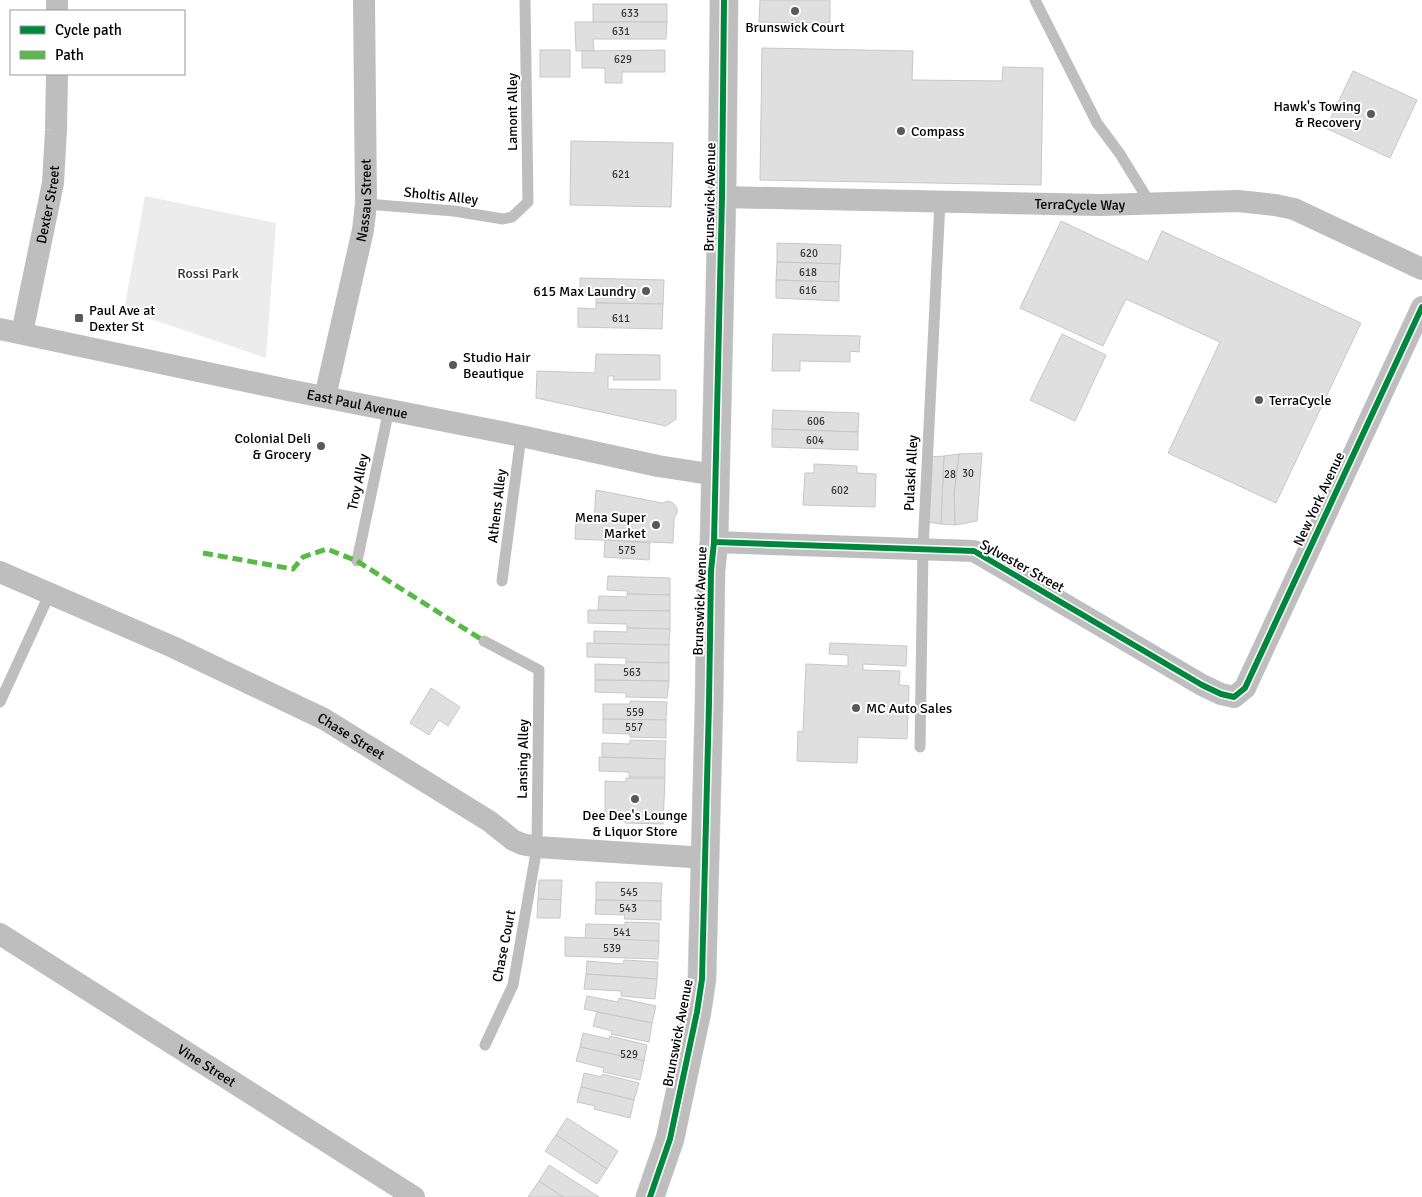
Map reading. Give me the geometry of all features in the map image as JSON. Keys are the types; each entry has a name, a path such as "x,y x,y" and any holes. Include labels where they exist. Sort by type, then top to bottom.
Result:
{"main road":[{"name":"Brunswick Avenue","path":"650,1197 670,1139 697,1012 702,979 711,571 716,475 724,0"}],"street":[{"name":"Nassau Street","path":"325,397 363,230 366,204 364,0"},
{"name":"Dexter Street","path":"22,333 54,183 57,75"},
{"name":"TerraCycle Way","path":"722,197 1100,205 1238,201 1275,205 1294,210 1422,269"},
{"name":"New York Avenue","path":"1234,697 1245,688 1249,680 1422,307"},
{"name":"East Paul Avenue","path":"0,329 658,466 716,475"},
{"name":"Sylvester Street","path":"714,542 974,552 1202,685 1221,694 1234,697"},
{"name":"Chase Street","path":"0,572 197,658 324,720 522,844 537,847 706,858"},
{"name":"Vine Street","path":"0,934 414,1197"}],"lane":[{"name":"Lamont Alley","path":"512,217 528,202 525,0"},
{"path":"1035,0 1097,123 1120,154 1150,203"},
{"name":"Pulaski Alley","path":"920,747 923,549 940,201"},
{"name":"Sholtis Alley","path":"366,204 454,211 503,219 512,217"},
{"name":"Troy Alley","path":"357,561 389,410"},
{"name":"Athens Alley","path":"502,581 521,436"},
{"path":"0,702 50,593"},
{"name":"Lansing Alley","path":"484,641 539,670 537,847"},
{"name":"Chase Court","path":"485,1045 514,985 537,847"}],"green space":[{"name":"Rossi Park","path":"145,196 276,223 266,358 124,310"}],"building":[{"name":"Brunswick Court","path":"760,0 830,0 830,23 759,22"},
{"path":"593,4 667,4 667,22 593,22"},
{"path":"575,22 667,22 666,39 593,39 594,51 576,51"},
{"name":"Compass","path":"762,48 913,51 912,80 1002,81 1003,67 1043,68 1041,185 760,180"},
{"path":"540,50 570,50 570,77 540,77"},
{"path":"665,50 665,72 622,72 622,83 605,83 605,68 582,68 582,51"},
{"name":"Hawk's Towing & Recovery","path":"1353,71 1417,100 1390,158 1326,128"},
{"path":"571,141 673,143 671,207 570,205"},
{"name":"TerraCycle","path":"1061,221 1148,262 1162,231 1361,323 1276,503 1168,453 1220,342 1126,299 1103,346 1020,308"},
{"path":"777,243 841,245 840,264 777,262"},
{"path":"777,262 840,264 839,282 776,280"},
{"path":"580,278 664,280 663,304 596,303 596,295 580,295"},
{"path":"776,280 839,282 839,301 776,298"},
{"path":"596,303 663,304 662,329 578,327 578,308 596,309"},
{"path":"773,334 860,336 859,352 850,351 850,362 800,361 800,371 772,371"},
{"path":"1062,334 1106,355 1075,421 1030,400"},
{"path":"596,354 660,355 660,380 613,380 614,376 608,376 608,389 676,390 676,419 666,426 536,398 537,371 595,373"},
{"path":"773,410 859,413 858,432 772,429"},
{"path":"772,429 858,432 858,450 772,447"},
{"path":"982,453 977,521 955,525 954,493 959,454"},
{"path":"959,454 954,493 955,525 941,524 944,456"},
{"path":"944,456 941,524 927,522 930,457"},
{"path":"814,464 857,466 857,473 876,474 875,507 803,505 805,473 814,473"},
{"path":"596,490 662,503 669,501 673,503 677,508 677,513 674,518 673,543 575,539 576,521 594,521"},
{"path":"605,540 650,543 649,560 604,557"},
{"path":"608,576 670,578 670,595 627,594 628,591 607,590"},
{"path":"627,594 670,595 670,611 598,610 599,596 627,597"},
{"path":"588,610 670,611 670,629 627,628 627,624 588,623"},
{"path":"627,628 670,629 669,645 594,644 594,631 627,632"},
{"path":"587,643 669,645 669,663 626,662 626,658 587,657"},
{"name":"MC Auto Sales","path":"830,643 907,646 906,666 863,664 863,670 900,671 899,685 909,686 907,739 858,737 857,763 797,761 798,731 803,732 806,664 848,666 848,655 829,654"},
{"path":"626,662 669,663 669,681 595,680 595,664 625,665"},
{"path":"595,680 669,681 667,698 626,697 626,693 595,692"},
{"path":"431,688 460,707 448,726 439,720 429,735 410,723"},
{"path":"630,701 667,702 666,720 603,719 603,704 630,704"},
{"path":"603,719 666,720 666,738 630,737 630,734 603,733"},
{"path":"630,740 666,741 665,759 602,757 602,743 630,744"},
{"path":"599,757 665,759 665,777 629,777 629,772 599,771"},
{"name":"Dee Dee's Lounge & Liquor Store","path":"626,778 665,778 663,824 625,823 625,817 605,817 605,781 626,782"},
{"path":"539,880 562,880 561,900 538,899"},
{"path":"596,882 662,883 661,901 596,900"},
{"path":"538,899 561,900 560,918 537,918"},
{"path":"596,900 661,901 661,920 624,919 625,915 595,914"},
{"path":"625,922 659,923 659,941 585,939 586,924 625,925"},
{"path":"565,937 659,941 658,959 565,956"},
{"path":"624,960 658,962 657,979 586,974 587,961 623,964"},
{"path":"586,974 657,979 655,999 621,996 621,991 584,989"},
{"path":"587,996 618,1002 619,998 656,1006 652,1023 584,1009"},
{"path":"597,1012 652,1023 649,1042 611,1034 612,1031 593,1026"},
{"path":"583,1033 609,1039 610,1036 647,1045 644,1061 580,1047"},
{"path":"580,1047 644,1061 640,1080 603,1072 604,1068 576,1061"},
{"path":"584,1073 602,1077 602,1074 639,1083 634,1100 581,1087"},
{"path":"581,1087 634,1100 630,1118 594,1109 595,1106 577,1102"},
{"path":"567,1118 618,1151 607,1169 556,1135"},
{"path":"556,1135 607,1169 597,1184 545,1151"},
{"path":"549,1165 599,1197 563,1197 539,1181"},
{"path":"539,1181 563,1197 528,1197"}],"marked path":[{"path":"203,553 293,569 303,557 327,549 357,561 484,641"}],"cycle path":[{"path":"650,1197 670,1139 697,1012 702,979 722,197 724,0"},
{"path":"714,542 974,551 1202,685 1221,694 1234,697 1245,688 1422,307"}],"place":[{"name":"Brunswick Court","path":"795,11"},
{"name":"Hawk's Towing & Recovery","path":"1371,114"},
{"name":"Compass","path":"901,131"},
{"name":"615 Max Laundry","path":"646,291"},
{"name":"Paul Ave at Dexter St","path":"79,318"},
{"name":"Studio Hair Beautique","path":"453,365"},
{"name":"TerraCycle","path":"1259,400"},
{"name":"Colonial Deli & Grocery","path":"321,446"},
{"name":"Mena Super Market","path":"656,525"},
{"name":"MC Auto Sales","path":"856,708"},
{"name":"Dee Dee's Lounge & Liquor Store","path":"635,799"}]}
